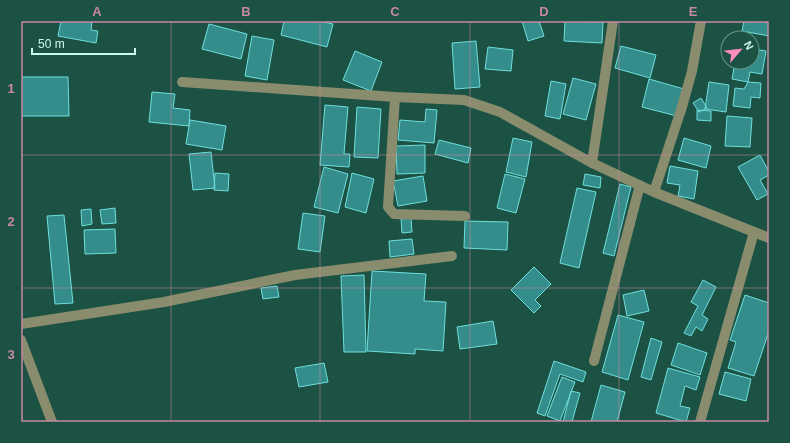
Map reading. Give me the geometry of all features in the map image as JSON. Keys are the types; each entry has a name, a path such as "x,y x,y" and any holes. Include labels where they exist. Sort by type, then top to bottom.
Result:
{"street":[{"path":"592,163 612,21"},
{"path":"654,192 686,93 692,71 701,21"},
{"path":"182,82 395,97 464,100 493,109 534,129 592,163 654,192 769,238"},
{"path":"395,97 388,207 394,214 465,216"},
{"path":"594,361 640,185"},
{"path":"700,422 754,232"},
{"path":"21,324 164,302 295,275 452,256"},
{"path":"21,340 52,422"}],"building":[{"path":"61,21 92,21 91,30 98,31 96,43 58,36"},
{"path":"284,21 320,21 333,24 327,47 281,35"},
{"path":"522,21 539,21 544,36 528,41"},
{"path":"565,21 603,22 602,43 564,41"},
{"path":"744,21 769,21 769,36 760,34 760,30 742,30"},
{"path":"209,24 247,34 241,59 202,49"},
{"path":"252,36 274,40 267,80 245,76"},
{"path":"476,41 480,87 455,89 452,43"},
{"path":"621,46 656,55 650,78 615,68"},
{"path":"488,47 513,50 511,71 485,69"},
{"path":"760,50 766,51 762,74 750,72 748,82 732,79 734,70 760,70"},
{"path":"355,51 382,62 371,91 343,80"},
{"path":"21,77 68,77 69,116 21,116"},
{"path":"573,78 596,84 586,120 563,114"},
{"path":"649,79 684,89 677,116 642,107"},
{"path":"551,81 566,84 560,119 545,116"},
{"path":"709,82 729,85 726,112 705,109"},
{"path":"748,82 761,83 760,98 751,97 750,108 733,106 735,88 744,89"},
{"path":"152,92 175,94 173,108 190,110 189,126 149,122"},
{"path":"701,98 707,108 699,112 693,103"},
{"path":"325,105 348,107 344,154 350,154 349,167 320,165"},
{"path":"357,107 381,109 378,158 354,157"},
{"path":"426,109 437,110 434,143 398,140 400,120 425,122"},
{"path":"697,110 711,111 711,121 697,120"},
{"path":"727,116 752,118 750,147 725,146"},
{"path":"190,120 226,126 222,150 186,144"},
{"path":"513,138 532,142 526,177 506,172"},
{"path":"684,138 711,146 706,168 678,160"},
{"path":"439,140 471,148 468,163 435,154"},
{"path":"425,145 425,173 397,174 396,146"},
{"path":"211,152 215,188 193,190 189,154"},
{"path":"760,155 769,172 769,175 760,180 768,194 757,200 738,167"},
{"path":"670,166 698,171 694,199 678,196 680,185 667,183"},
{"path":"324,167 348,174 338,213 314,207"},
{"path":"215,173 229,174 228,191 214,190"},
{"path":"352,173 374,179 366,213 345,207"},
{"path":"505,174 525,179 516,213 497,208"},
{"path":"585,174 601,177 600,188 583,185"},
{"path":"423,176 427,201 398,206 393,181"},
{"path":"620,184 631,187 614,256 603,253"},
{"path":"577,188 596,192 579,268 560,263"},
{"path":"115,208 116,223 102,224 100,210"},
{"path":"91,209 92,224 82,226 81,210"},
{"path":"303,213 325,216 320,252 298,249"},
{"path":"64,215 73,303 55,304 47,216"},
{"path":"411,218 412,232 402,233 401,219"},
{"path":"465,221 508,222 507,250 464,248"},
{"path":"115,229 116,253 85,254 84,230"},
{"path":"412,239 414,254 390,257 389,241"},
{"path":"534,267 551,284 535,300 541,306 534,313 511,290"},
{"path":"372,271 426,274 424,301 446,302 443,351 415,349 415,354 367,351"},
{"path":"364,275 366,352 344,352 341,276"},
{"path":"703,280 716,287 702,315 708,319 702,331 696,327 691,336 684,333 698,306 691,302"},
{"path":"277,286 279,297 263,299 261,288"},
{"path":"644,290 649,311 627,316 623,295"},
{"path":"745,295 769,303 769,331 754,376 728,368 736,342 730,340"},
{"path":"618,315 644,322 628,380 602,372"},
{"path":"493,321 497,344 460,349 457,327"},
{"path":"651,338 662,342 651,380 641,377"},
{"path":"678,343 707,353 700,375 671,365"},
{"path":"554,361 586,372 583,382 560,374 545,416 537,413"},
{"path":"324,363 328,382 299,387 295,368"},
{"path":"668,368 700,377 696,390 685,386 680,406 690,408 686,422 656,413"},
{"path":"725,372 751,379 746,401 719,394"},
{"path":"562,377 575,382 560,421 547,416"},
{"path":"601,385 625,392 617,422 591,422"},
{"path":"571,391 580,393 572,422 563,422"}]}
